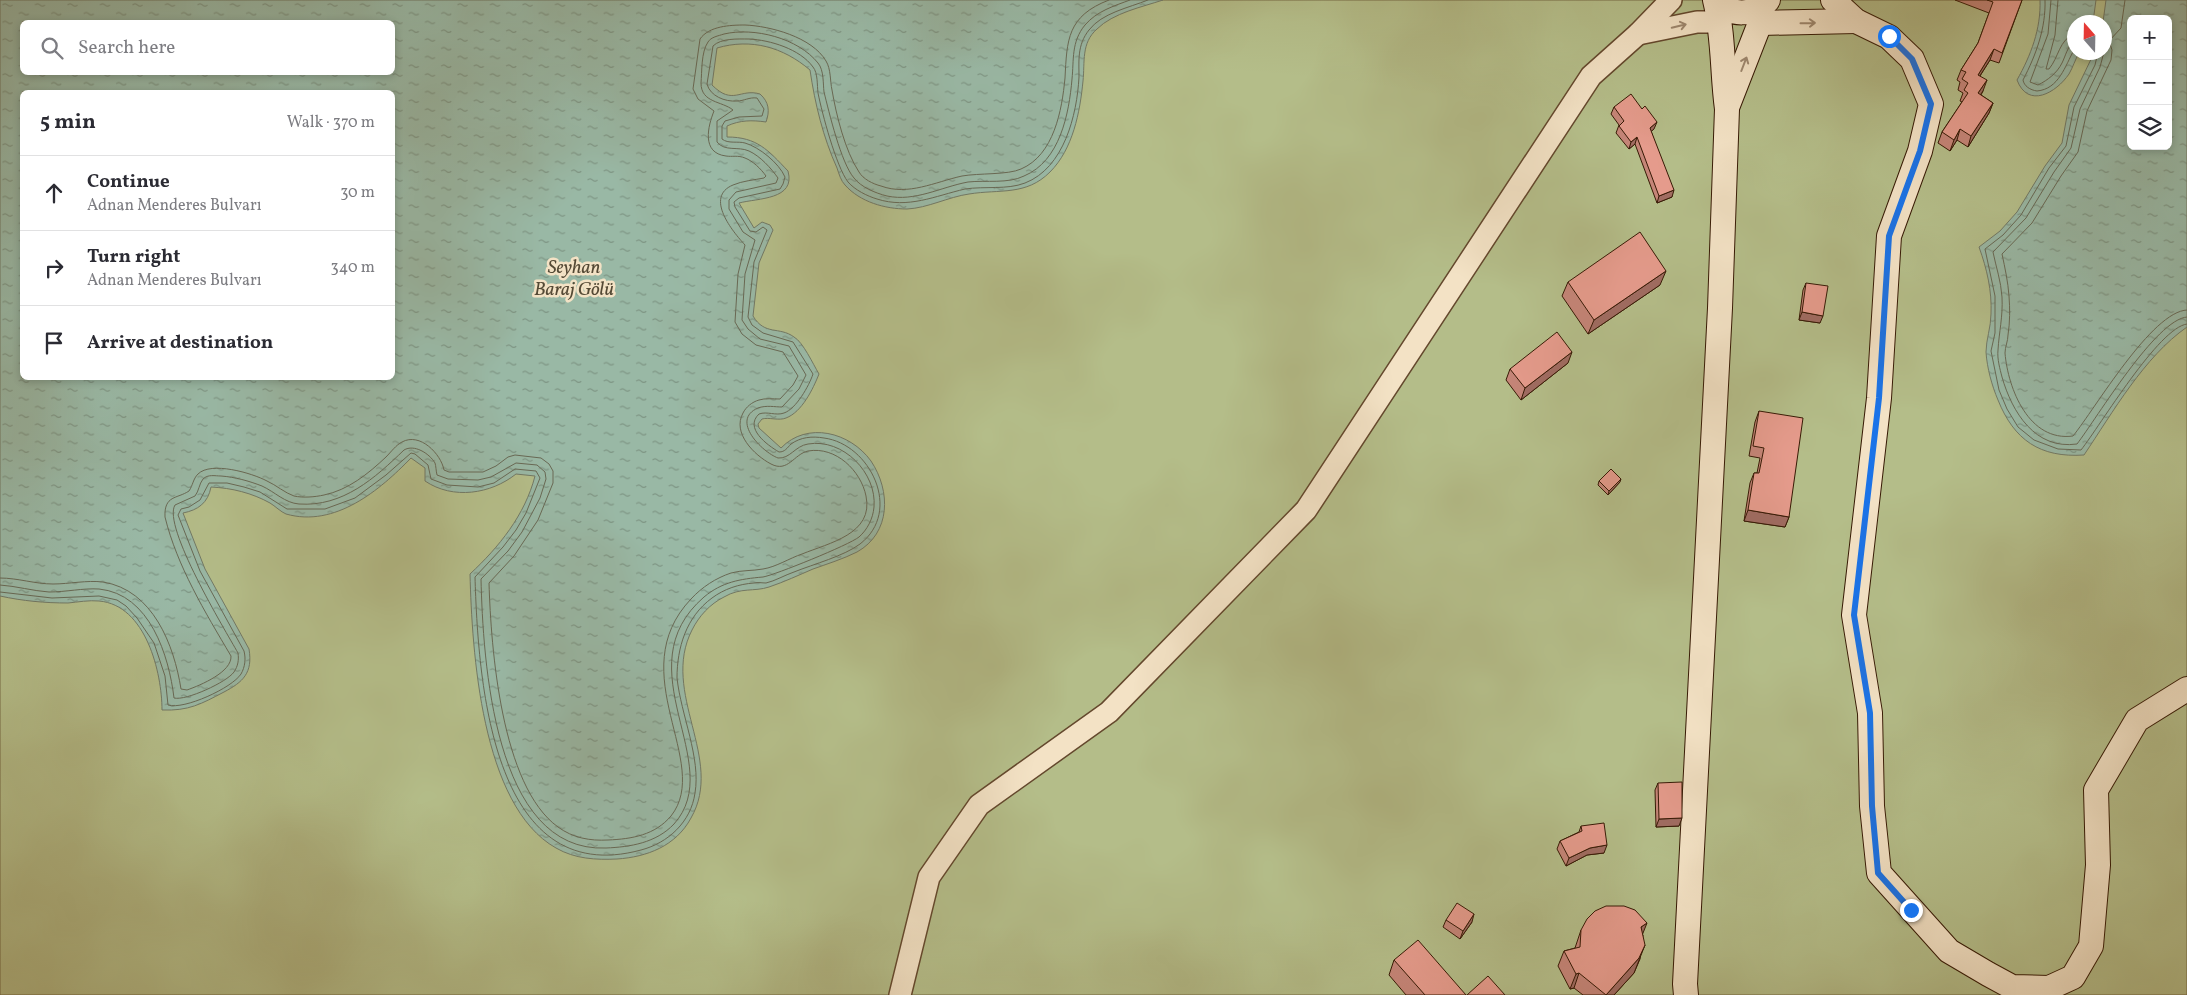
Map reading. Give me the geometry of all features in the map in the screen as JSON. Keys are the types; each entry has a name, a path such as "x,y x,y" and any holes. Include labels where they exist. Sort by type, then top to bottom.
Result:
{"main road":[{"path":"1833,0 1856,21"},
{"path":"1686,995 1685,984 1720,308 1727,109 1718,7 1742,13 1764,9 1856,21 1889,36 1912,59 1931,104 1920,151 1889,236 1879,398 1854,615 1870,713 1872,806 1878,873 1949,951 2012,987 2049,988 2073,977 2091,946 2098,865 2096,790 2137,720 2187,689"},
{"path":"1727,109 1764,9"}],"street":[{"path":"900,995 929,877 979,805 1109,712 1306,510 1591,76 1638,34 1671,0"},
{"path":"1638,34 1697,22 1718,7"}],"green space":[{"path":"0,0 2187,0 2187,995 0,995"}],"water":[{"name":"Seyhan Baraj Gölü","path":"0,0 1163,0 1119,15 1104,23 1092,34 1086,47 1082,93 1074,130 1058,163 1041,180 1022,188 969,194 930,205 907,209 882,206 865,200 851,191 844,183 840,177 824,132 817,108 810,70 789,55 766,47 742,44 717,48 712,85 719,91 731,95 760,94 768,107 766,122 746,121 732,124 727,126 727,137 754,142 768,151 788,171 789,180 786,188 781,193 739,203 754,228 762,222 770,225 773,230 759,263 753,316 767,329 783,332 797,340 804,348 819,374 810,393 797,411 783,419 762,419 758,424 759,428 781,448 791,440 815,433 840,437 852,443 871,461 878,473 882,485 884,511 882,523 876,534 868,544 857,552 769,587 730,594 714,603 698,620 692,630 684,654 683,678 698,749 701,773 699,796 685,828 669,843 660,848 639,856 617,859 578,857 563,852 531,827 511,798 496,763 478,683 470,574 510,530 525,504 535,476 516,474 506,481 484,490 472,492 448,491 425,481 425,468 411,458 385,482 355,503 339,511 322,516 304,517 286,514 263,499 249,494 211,487 210,493 202,505 183,513 205,569 249,649 250,657 248,671 241,680 224,692 187,708 162,710 159,678 148,643 140,627 129,615 115,605 99,601 51,603 0,596"},
{"path":"2040,0 2096,0 2094,15 2067,15 2067,60 2076,60 2069,74 2050,92 2035,96 2028,94 2022,89 2017,80 2034,42 2040,11"},
{"path":"2106,0 2187,0 2187,327 2171,339 2143,369 2084,455 2054,453 2030,444 2012,426 2004,414 1990,377 1987,358 1986,347 1991,319 1991,297 1987,272 1979,247 2000,231 2017,212 2045,166 2062,143 2069,105 2091,60 2112,60 2112,15 2104,15"}],"building":[{"path":"1987,0 2022,0 2002,53 1994,49 1978,75 1987,80 1978,93 1993,103 1971,136 1960,129 1954,140 1942,132 1968,93 1964,90 1968,83 1962,79 1966,72 1961,70 1978,43 1993,2"},
{"path":"1631,94 1642,109 1645,106 1657,122 1650,128 1674,190 1659,196 1637,137 1631,142 1619,126 1624,121 1614,107"},
{"path":"1640,232 1666,271 1594,320 1568,282"},
{"path":"1806,283 1828,286 1823,316 1802,312"},
{"path":"1557,332 1572,352 1525,388 1510,369"},
{"path":"1759,411 1803,418 1789,517 1748,510 1754,473 1759,473 1764,448 1753,446"},
{"path":"1611,469 1621,479 1609,491 1599,481"},
{"path":"1682,782 1682,818 1659,819 1658,783"},
{"path":"1604,823 1607,845 1590,848 1569,858 1560,841 1582,831 1581,826"},
{"path":"1457,903 1474,914 1463,931 1446,920"},
{"path":"1606,906 1624,906 1635,910 1647,923 1641,927 1645,945 1639,958 1606,995 1579,973 1576,974 1564,951 1580,947 1581,930 1587,919 1595,911"},
{"path":"1418,940 1466,995 1425,995 1394,960"},
{"path":"1488,976 1505,995 1467,995"}],"route":[{"path":"1889,36 1912,59 1931,104 1920,151 1889,236 1879,398 1854,615 1870,713 1872,806 1878,873 1911,910"}]}
